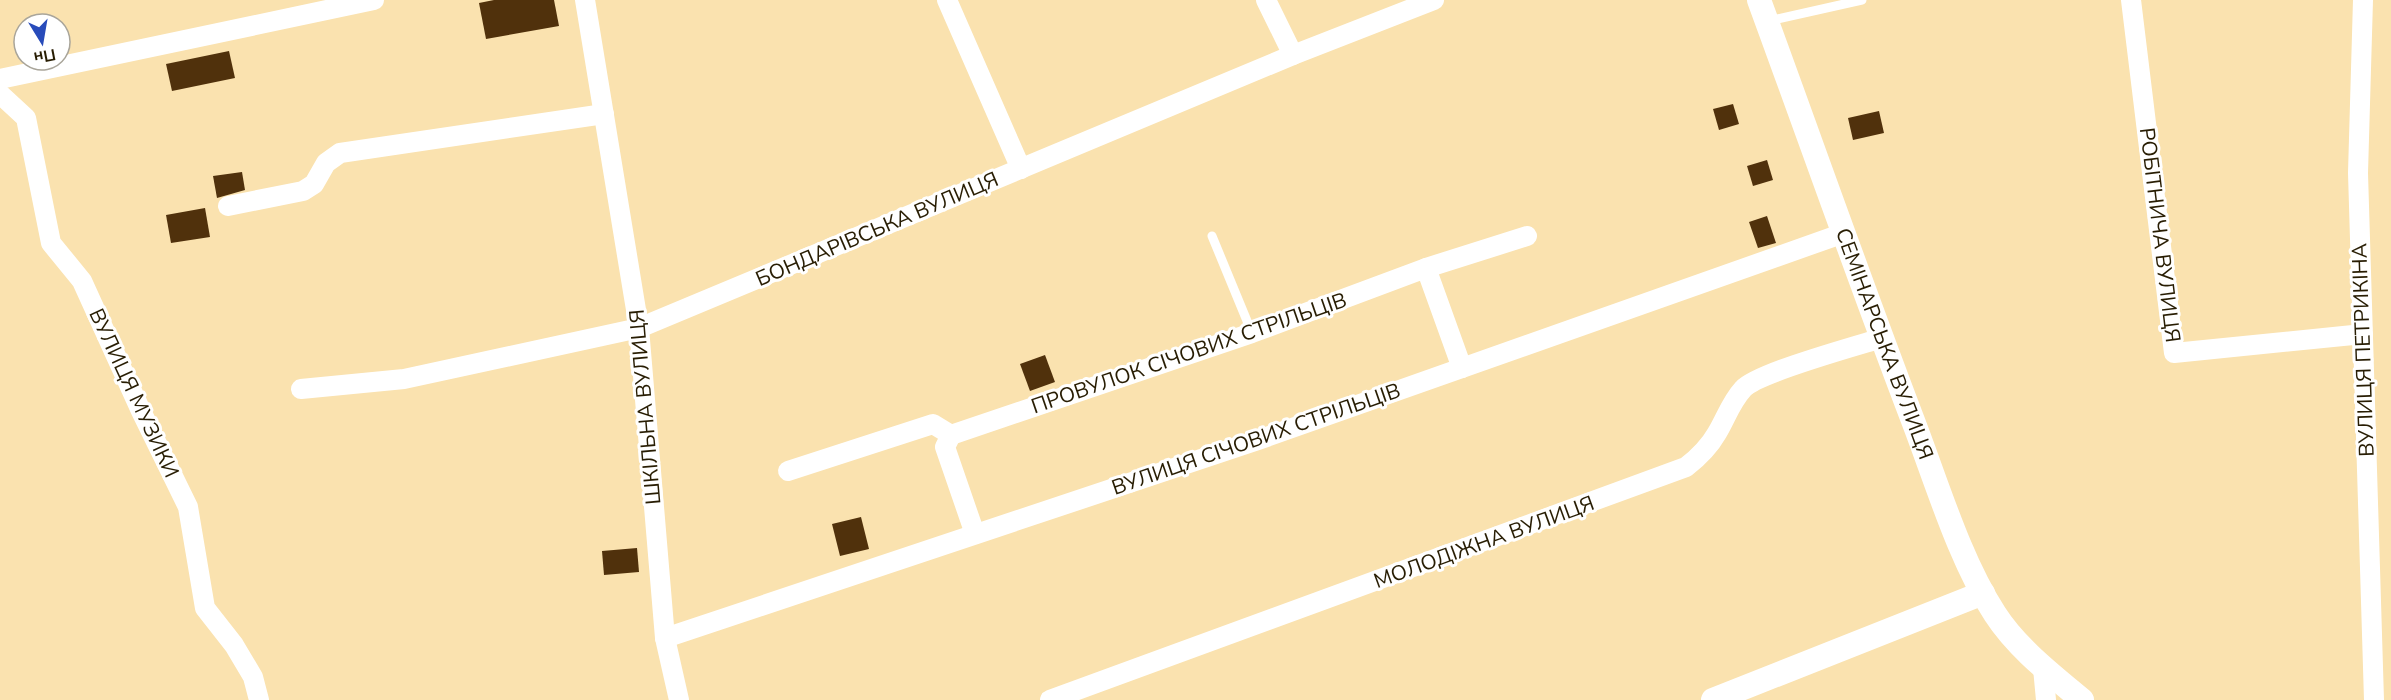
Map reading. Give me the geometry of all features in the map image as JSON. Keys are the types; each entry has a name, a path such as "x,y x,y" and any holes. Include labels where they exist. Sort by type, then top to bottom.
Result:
{"street":[{"path":"0,79 374,0"},
{"name":"ШКІЛЬНА ВУЛИЦЯ","path":"585,0 639,328 665,638 679,700"},
{"path":"947,0 1021,169"},
{"path":"1266,0 1293,55"},
{"name":"БОНДАРІВСЬКА ВУЛИЦЯ","path":"301,389 404,379 639,328 1293,55 1434,0"},
{"name":"РОБІТНИЧА ВУЛИЦЯ","path":"2131,0 2174,354 2363,334"},
{"name":"ВУЛИЦЯ ПЕТРИКІНА","path":"2363,0 2358,174 2374,700"},
{"name":"СЕМІНАРСЬКА ВУЛИЦЯ","path":"1763,11 1882,338 1961,546 1996,615 2043,668 2082,700"},
{"name":"ВУЛИЦЯ МУЗИКИ","path":"0,94 26,118 51,243 82,281 188,507 205,608 234,645 253,677 259,700"},
{"path":"228,206 303,191 314,184 327,163 340,153 604,114"},
{"name":"ВУЛИЦЯ СІЧОВИХ СТРІЛЬЦІВ","path":"665,638 1258,440 1844,233"},
{"name":"ПРОВУЛОК СІЧОВИХ СТРІЛЬЦІВ","path":"951,435 1252,333 1426,268 1527,236"},
{"path":"1426,268 1462,368"},
{"name":"МОЛОДІЖНА ВУЛИЦЯ","path":"1050,700 1686,467 1702,454 1717,434 1733,401 1745,386 1767,376 1882,338"},
{"path":"788,471 933,424 951,435 945,447 975,534"},
{"path":"1713,700 1983,593"},
{"path":"2043,668 2046,700"}],"lane":[{"path":"1763,11 1862,0"},
{"path":"1212,236 1252,333"}],"building":[{"path":"494,0 554,0 559,26 486,39 479,3"},
{"path":"229,51 235,78 172,91 166,64"},
{"path":"1733,104 1739,124 1719,130 1713,109"},
{"path":"1879,111 1884,133 1853,140 1848,118"},
{"path":"1767,160 1773,180 1753,186 1747,166"},
{"path":"242,172 245,190 217,198 213,176"},
{"path":"205,208 210,237 171,243 166,215"},
{"path":"1767,216 1776,243 1758,248 1749,222"},
{"path":"1045,355 1055,382 1030,391 1020,364"},
{"path":"861,517 869,549 840,556 832,524"},
{"path":"637,548 639,572 604,575 602,551"}]}
